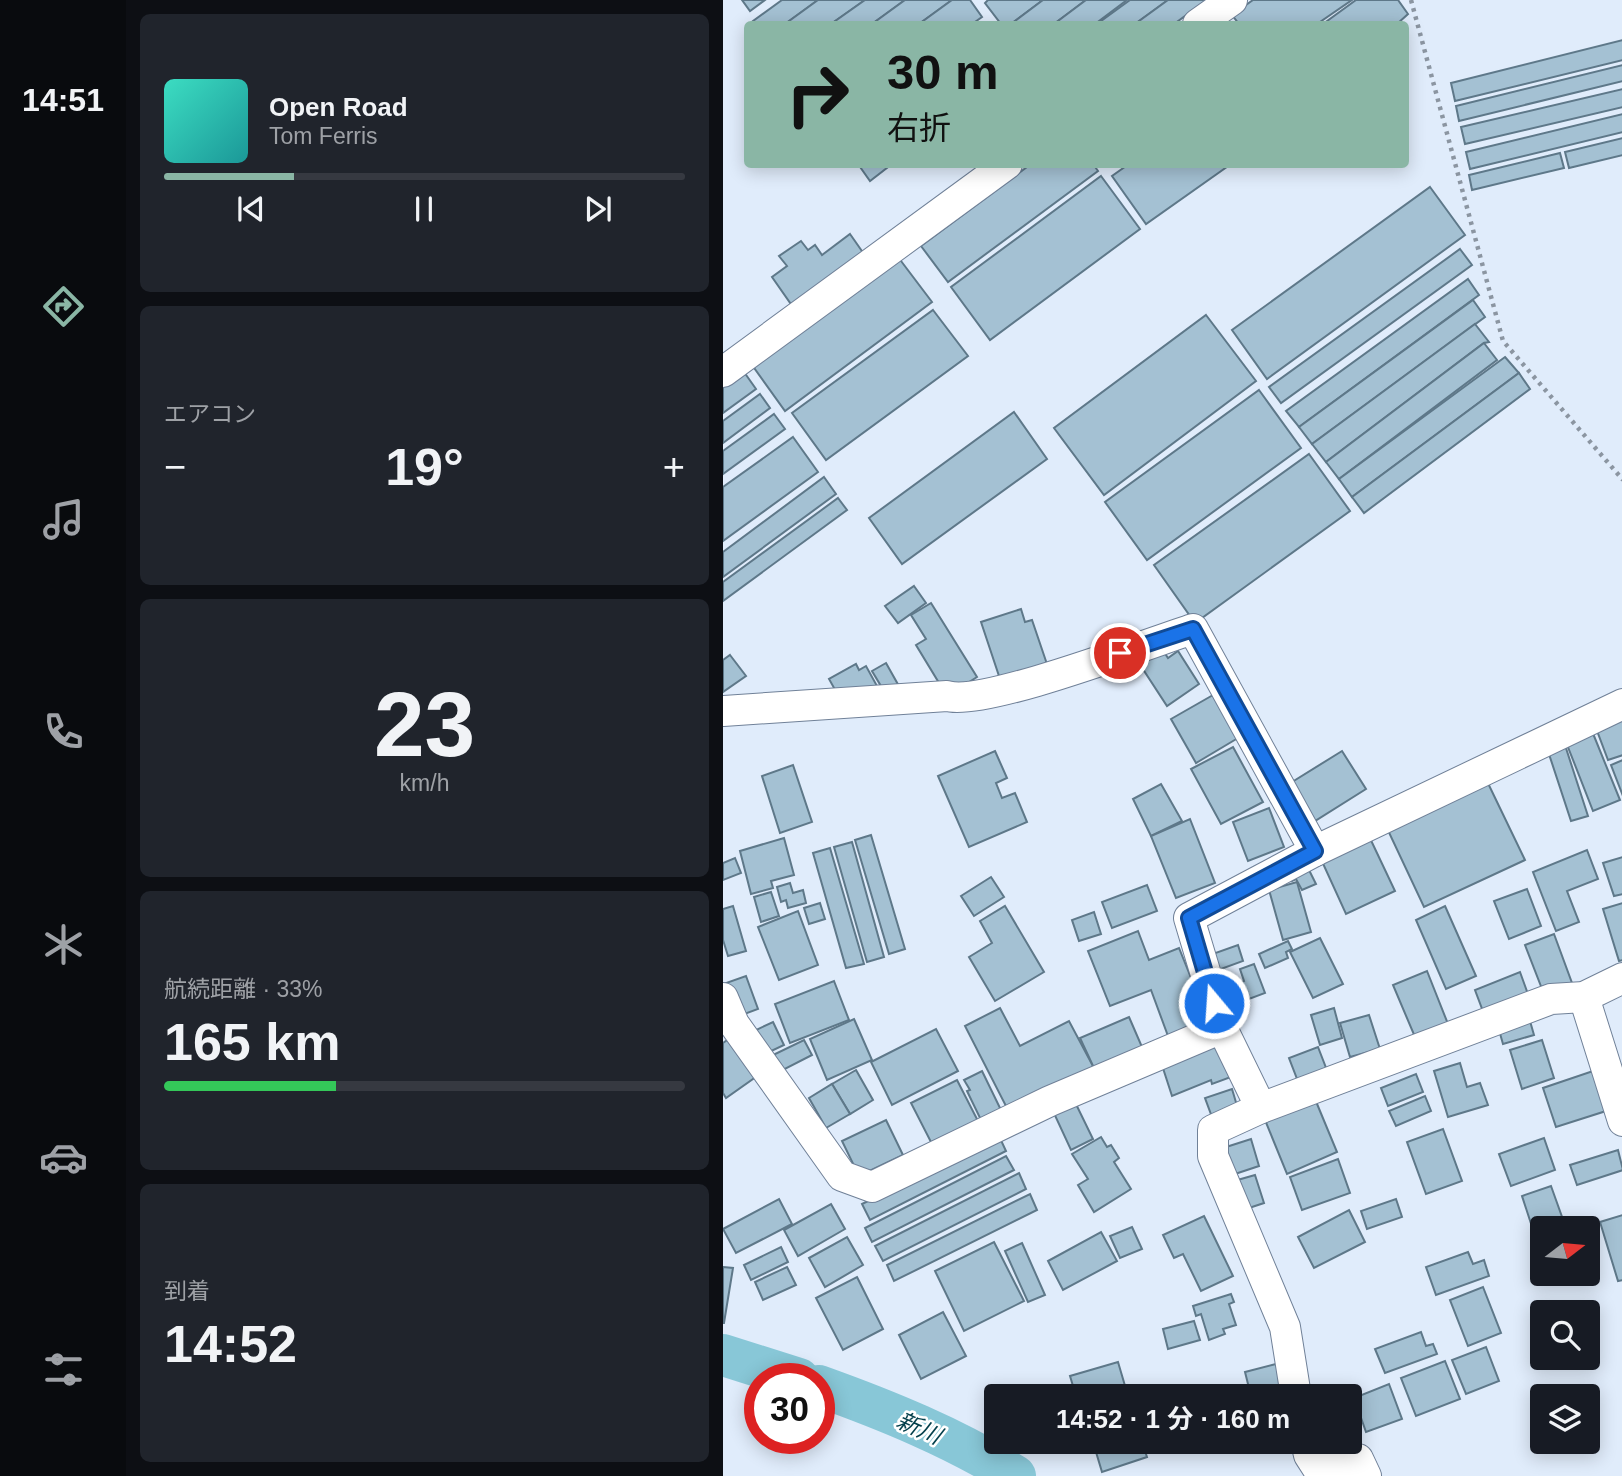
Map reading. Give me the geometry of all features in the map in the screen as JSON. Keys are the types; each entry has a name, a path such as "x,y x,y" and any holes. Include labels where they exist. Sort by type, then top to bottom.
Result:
{"street":[{"path":"1202,21 1232,0"},
{"path":"723,372 1002,168"},
{"path":"723,711 947,696 956,698 999,692 1193,629 1315,851"},
{"path":"1261,1108 1222,1028 1189,928 1189,918 1315,851 1622,704"},
{"path":"1294,1384 1285,1327 1214,1156 1214,1130 1261,1108 1551,999 1584,997 1622,978"},
{"path":"1584,997 1622,1121"},
{"path":"723,998 734,1024 842,1177 872,1186 1050,1101 1222,1028"},
{"path":"1309,1454 1318,1469 1358,1459 1366,1476"}],"path":[{"path":"1411,0 1503,341 1622,480"}],"building":[{"path":"742,0 765,0 750,11"},
{"path":"782,0 818,0 789,21 753,21"},
{"path":"818,0 865,0 835,21 789,21"},
{"path":"865,0 905,0 876,21 835,21"},
{"path":"905,0 952,0 923,21 876,21"},
{"path":"952,0 970,0 982,17 976,21 923,21"},
{"path":"988,0 1043,0 1015,21 999,21 985,3"},
{"path":"1043,0 1086,0 1058,21 1015,21"},
{"path":"1086,0 1127,0 1099,21 1058,21"},
{"path":"1130,0 1168,0 1139,21 1101,21"},
{"path":"1168,0 1207,0 1178,21 1139,21"},
{"path":"1253,0 1352,0 1321,21 1237,21 1232,15"},
{"path":"1356,0 1398,0 1408,14 1400,21 1327,21"},
{"path":"1623,40 1623,60 1455,101 1451,83"},
{"path":"1623,65 1623,81 1459,121 1456,106"},
{"path":"1623,89 1623,107 1465,144 1461,127"},
{"path":"1623,114 1623,132 1470,169 1466,152"},
{"path":"1623,138 1623,155 1569,168 1565,152"},
{"path":"1560,153 1564,168 1472,190 1469,175"},
{"path":"861,168 887,168 870,181"},
{"path":"1026,168 1096,168 1098,171 948,282 921,246"},
{"path":"1123,168 1225,168 1146,224 1112,176"},
{"path":"1101,176 1140,229 990,340 951,287"},
{"path":"1430,187 1465,235 1267,379 1232,330"},
{"path":"850,234 864,254 793,307 772,277 787,266 779,256 801,241 808,250 815,245 822,255"},
{"path":"1460,249 1472,265 1281,403 1269,387"},
{"path":"898,257 932,302 785,411 752,365"},
{"path":"1468,279 1479,295 1299,427 1286,411"},
{"path":"1473,300 1485,317 1312,444 1299,427"},
{"path":"933,310 968,356 826,460 792,413"},
{"path":"1206,315 1256,381 1104,495 1054,428"},
{"path":"1475,324 1489,342 1484,343 1326,462 1312,444"},
{"path":"1484,343 1497,360 1339,479 1326,462"},
{"path":"1505,357 1519,373 1352,497 1339,479"},
{"path":"744,372 756,389 723,413 723,387"},
{"path":"1519,373 1530,389 1364,513 1352,497"},
{"path":"1259,390 1301,448 1147,560 1105,502"},
{"path":"760,394 770,408 723,443 723,421"},
{"path":"1014,412 1047,459 902,564 869,518"},
{"path":"774,414 785,429 723,474 723,451"},
{"path":"793,437 818,472 723,541 723,487"},
{"path":"1309,454 1350,511 1195,623 1154,565"},
{"path":"824,477 836,494 723,577 723,552"},
{"path":"838,498 847,510 723,601 723,582"},
{"path":"914,586 926,603 898,623 885,606"},
{"path":"931,603 977,677 947,696 916,645 926,639 911,615"},
{"path":"1021,609 1025,622 1032,620 1049,670 1002,685 981,622"},
{"path":"1160,646 1168,658 1178,651 1199,684 1167,706 1137,660"},
{"path":"730,655 746,676 723,692 723,660"},
{"path":"886,663 900,688 887,696 872,671"},
{"path":"856,664 859,670 866,666 877,686 843,704 829,679"},
{"path":"1213,695 1238,738 1196,763 1171,719"},
{"path":"1623,718 1623,755 1608,760 1596,728"},
{"path":"1592,731 1620,800 1593,811 1566,742"},
{"path":"1564,742 1588,816 1571,821 1547,748"},
{"path":"1233,747 1263,802 1221,824 1191,769"},
{"path":"995,751 1007,778 996,783 1002,798 1015,793 1027,822 969,847 938,776"},
{"path":"1342,751 1366,789 1307,826 1284,787"},
{"path":"1623,760 1623,796 1611,765"},
{"path":"793,765 812,822 780,833 762,776"},
{"path":"1485,777 1525,860 1424,907 1385,824"},
{"path":"1161,784 1182,821 1151,836 1133,799"},
{"path":"1269,808 1284,847 1248,861 1233,822"},
{"path":"1190,819 1215,883 1176,898 1151,836"},
{"path":"1368,834 1395,891 1346,914 1320,857"},
{"path":"871,835 905,949 889,954 855,840"},
{"path":"784,838 794,875 771,881 773,888 751,894 740,851"},
{"path":"852,842 884,957 867,962 834,847"},
{"path":"830,848 864,964 846,968 813,853"},
{"path":"1587,850 1598,879 1567,891 1579,922 1556,931 1533,872"},
{"path":"1623,857 1623,894 1614,896 1603,863"},
{"path":"735,858 741,873 723,880 723,863"},
{"path":"1306,864 1316,884 1302,890 1296,879 1292,881 1288,873"},
{"path":"991,877 1004,897 974,916 961,896"},
{"path":"1297,882 1311,932 1283,940 1269,890"},
{"path":"790,883 793,893 803,890 806,903 788,908 786,900 781,902 777,887"},
{"path":"1147,885 1157,911 1112,928 1102,902"},
{"path":"1527,889 1541,926 1509,939 1494,901"},
{"path":"771,892 779,916 761,922 754,897"},
{"path":"820,903 825,919 809,924 804,908"},
{"path":"1623,903 1623,960 1619,961 1603,909"},
{"path":"733,906 746,951 728,956 723,940 723,909"},
{"path":"1005,906 1044,972 995,1001 969,957 992,943 980,921"},
{"path":"1445,906 1476,976 1446,989 1416,920"},
{"path":"798,911 818,965 779,980 758,927"},
{"path":"1094,912 1101,934 1079,941 1072,920"},
{"path":"1138,931 1149,960 1179,948 1208,1020 1168,1036 1151,990 1110,1006 1088,951"},
{"path":"1554,934 1572,983 1544,994 1525,945"},
{"path":"1320,938 1343,984 1313,998 1290,952"},
{"path":"1288,941 1292,949 1286,952 1288,958 1265,968 1259,954"},
{"path":"1238,945 1243,961 1210,973 1204,957"},
{"path":"1254,964 1265,993 1241,1002 1235,985 1244,981 1240,969"},
{"path":"1427,971 1448,1024 1415,1037 1393,985"},
{"path":"1520,972 1529,997 1484,1014 1475,990"},
{"path":"746,976 758,1009 739,1016 726,983"},
{"path":"834,981 849,1020 790,1043 775,1004"},
{"path":"1000,1008 1020,1046 1069,1021 1094,1068 1009,1112 965,1026"},
{"path":"1334,1008 1342,1038 1320,1045 1311,1015"},
{"path":"1369,1015 1380,1049 1350,1057 1340,1023"},
{"path":"1129,1017 1142,1047 1094,1068 1080,1038"},
{"path":"854,1019 872,1060 827,1080 810,1039"},
{"path":"1530,1021 1534,1035 1503,1044 1499,1030"},
{"path":"773,1022 784,1045 765,1054 754,1031"},
{"path":"936,1029 958,1071 892,1105 871,1062"},
{"path":"733,1036 760,1074 726,1098 723,1093 723,1043"},
{"path":"1217,1038 1231,1077 1212,1084 1211,1080 1172,1096 1161,1062"},
{"path":"804,1040 812,1055 779,1072 771,1056"},
{"path":"1542,1040 1554,1078 1522,1089 1510,1050"},
{"path":"1318,1047 1328,1073 1299,1084 1289,1058"},
{"path":"1460,1063 1467,1087 1480,1083 1488,1105 1448,1117 1434,1071"},
{"path":"856,1070 873,1100 850,1114 832,1084"},
{"path":"982,1071 1001,1110 981,1120 964,1080"},
{"path":"1593,1071 1606,1111 1556,1127 1543,1088"},
{"path":"1416,1074 1423,1092 1388,1106 1381,1088"},
{"path":"957,1080 979,1123 933,1146 911,1103"},
{"path":"832,1084 850,1114 826,1128 809,1098"},
{"path":"1232,1089 1238,1109 1212,1117 1205,1098"},
{"path":"1425,1096 1431,1111 1396,1126 1389,1111"},
{"path":"1073,1098 1093,1139 1071,1150 1052,1109"},
{"path":"1315,1099 1337,1152 1287,1174 1265,1120"},
{"path":"886,1120 903,1155 859,1176 842,1141"},
{"path":"1443,1129 1462,1181 1426,1194 1407,1142"},
{"path":"999,1136 1006,1151 870,1220 862,1204"},
{"path":"1101,1137 1107,1147 1111,1145 1119,1158 1114,1162 1131,1189 1094,1212 1078,1185 1088,1179 1072,1154"},
{"path":"1544,1138 1555,1170 1511,1186 1499,1154"},
{"path":"1251,1139 1259,1166 1229,1176 1220,1149"},
{"path":"1618,1150 1623,1170 1577,1185 1570,1165"},
{"path":"1006,1156 1014,1170 872,1242 865,1228"},
{"path":"1338,1159 1350,1193 1302,1210 1290,1177"},
{"path":"1019,1173 1026,1189 883,1261 875,1246"},
{"path":"1255,1175 1264,1203 1243,1210 1234,1181"},
{"path":"1551,1186 1562,1216 1530,1216 1530,1221 1522,1196"},
{"path":"1030,1194 1037,1210 894,1281 887,1265"},
{"path":"779,1199 792,1224 736,1253 723,1229"},
{"path":"1396,1199 1402,1217 1367,1229 1361,1211"},
{"path":"831,1204 845,1229 798,1256 784,1230"},
{"path":"1349,1210 1365,1242 1314,1268 1298,1237"},
{"path":"1623,1215 1623,1280 1618,1281 1600,1222"},
{"path":"1204,1216 1233,1276 1201,1291 1183,1254 1174,1258 1163,1235"},
{"path":"1132,1227 1142,1249 1120,1258 1110,1236"},
{"path":"1101,1232 1117,1261 1063,1290 1048,1261"},
{"path":"847,1237 863,1265 825,1287 809,1258"},
{"path":"994,1242 1024,1301 964,1331 935,1271"},
{"path":"1022,1243 1045,1295 1028,1302 1005,1251"},
{"path":"781,1247 788,1262 751,1280 744,1265"},
{"path":"1468,1252 1473,1264 1484,1260 1489,1276 1436,1295 1426,1267"},
{"path":"723,1267 733,1268 724,1323 723,1323"},
{"path":"787,1267 796,1285 763,1300 755,1282"},
{"path":"857,1277 883,1329 843,1350 816,1298"},
{"path":"1483,1287 1501,1333 1468,1346 1450,1300"},
{"path":"1231,1294 1234,1302 1229,1304 1236,1325 1223,1329 1225,1334 1209,1340 1201,1314 1196,1316 1193,1306"},
{"path":"943,1312 966,1356 921,1379 899,1335"},
{"path":"1194,1321 1200,1340 1168,1349 1163,1329"},
{"path":"1421,1332 1426,1346 1433,1344 1437,1354 1385,1373 1375,1349"},
{"path":"1486,1347 1499,1381 1466,1394 1452,1360"},
{"path":"1445,1361 1460,1399 1416,1416 1401,1378"},
{"path":"1118,1362 1124,1384 1072,1384 1070,1376"},
{"path":"1276,1364 1282,1384 1248,1384 1245,1372"},
{"path":"1389,1384 1402,1419 1366,1432 1362,1421 1362,1395"},
{"path":"1097,1454 1146,1454 1147,1457 1102,1472"}],"waterway":[{"name":"新川","path":"723,1355 748,1363"},
{"name":"新川","path":"835,1392 920,1426 1015,1476"}],"route":[{"path":"1120,653 1193,629 1315,851 1189,918 1189,928 1214,1003"}]}
